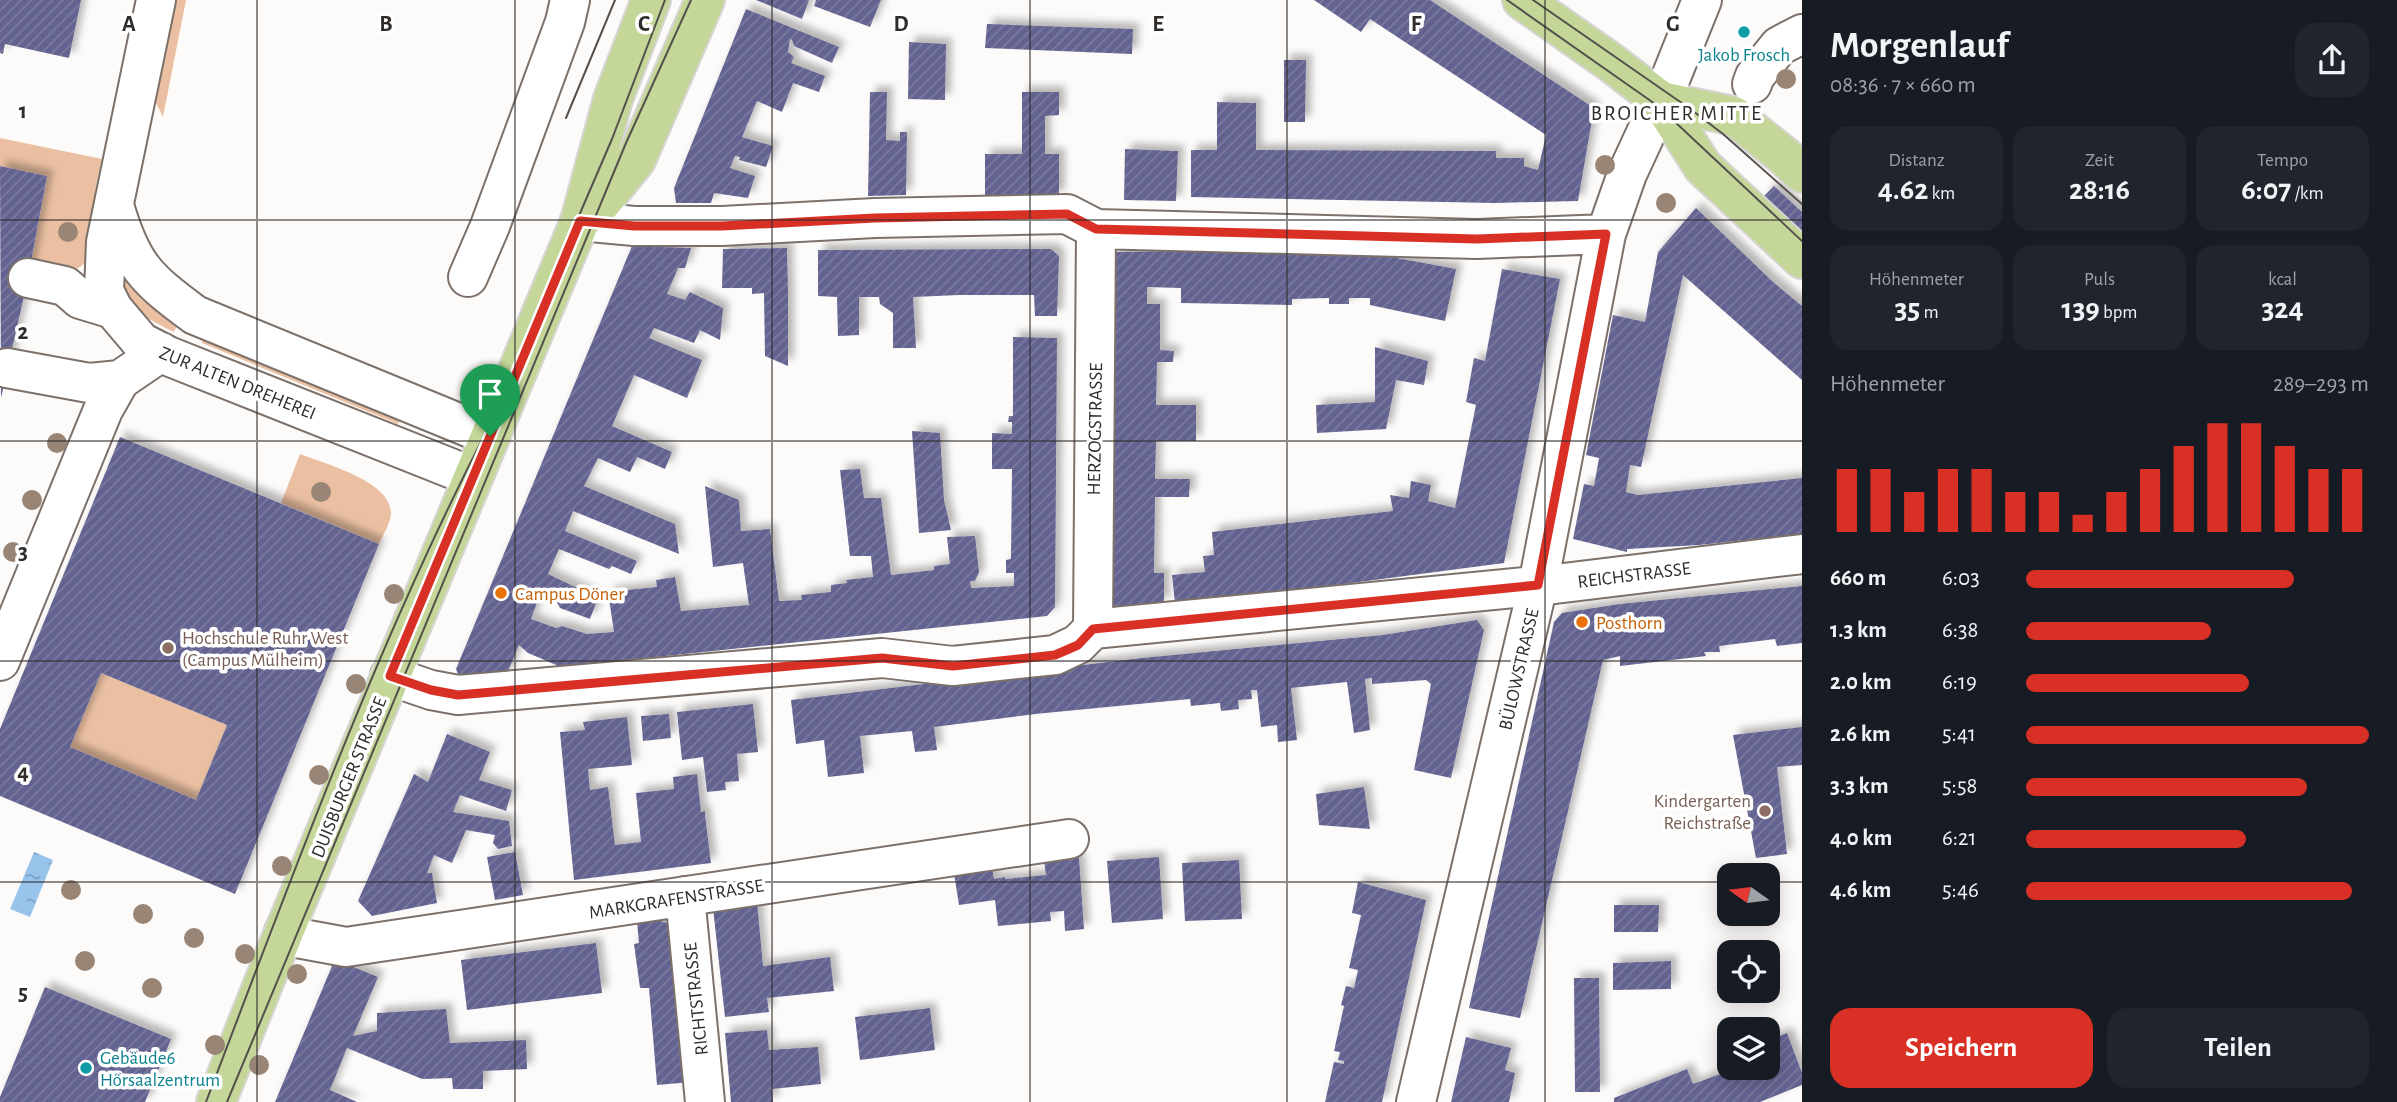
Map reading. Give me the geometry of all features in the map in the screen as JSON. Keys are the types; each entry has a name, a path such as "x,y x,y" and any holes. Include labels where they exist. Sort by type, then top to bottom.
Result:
{"main road":[{"name":"DUISBURGER STRASSE","path":"216,1102 580,221 613,99 651,0"},
{"name":"DUISBURGER STRASSE","path":"580,221 600,203 636,160 705,0"},
{"path":"1522,0 1661,101 1703,167 1802,259"},
{"path":"1661,101 1734,116 1802,173"}],"street":[{"name":"ZUR ALTEN DREHEREI","path":"156,0 106,242 104,291 97,304 141,342 162,352 473,477"},
{"path":"468,277 551,61 570,0"},
{"name":"BÜLOWSTRASSE","path":"1416,1102 1538,585 1606,234 1627,174 1661,101 1702,0"},
{"path":"1752,84 1755,76 1779,46 1802,34"},
{"path":"113,203 124,241 138,263 157,287 195,315 490,436"},
{"path":"580,221 634,226 722,226 875,218 1067,214 1096,229 1477,239 1606,234"},
{"name":"HERZOGSTRASSE","path":"1093,629 1096,229"},
{"path":"26,287 65,304 97,304"},
{"path":"0,661 103,410 120,380 162,352"},
{"path":"7,368 89,383 120,380"},
{"name":"REICHSTRASSE","path":"1093,629 1538,585 1802,554"},
{"path":"390,676 431,690 458,695 882,658 953,666 1055,655 1078,645 1093,629"},
{"name":"MARKGRAFENSTRASSE","path":"284,932 297,938 345,947 1069,839"},
{"name":"RICHTSTRASSE","path":"685,896 705,1102"}],"shaded area":[{"path":"174,0 186,0 163,117 154,99"},
{"path":"0,138 102,159 95,191 102,193 87,260 75,270 61,272 30,268 47,176 0,166"},
{"path":"121,269 180,318 174,332 142,314 129,302 120,286"},
{"path":"205,329 404,410 398,424 202,343"},
{"path":"300,454 355,475 381,492 388,502 391,514 379,544 281,503"},
{"path":"101,673 227,725 196,800 70,747"}],"water":[{"path":"34,852 53,860 30,917 10,909"}],"building":[{"path":"0,0 81,0 69,58 5,44 3,54 0,53"},
{"path":"756,0 809,0 802,19"},
{"path":"816,0 881,0 870,27 814,6"},
{"path":"1314,0 1430,0 1594,108 1578,201 1495,203 1191,197 1191,150 1217,150 1217,102 1256,103 1256,150 1496,151 1496,158 1524,158 1524,166 1538,170 1546,135 1370,19 1361,32"},
{"path":"746,9 839,47 832,63 794,46 790,39 788,52 794,57 791,63 825,76 819,92 793,83 782,112 757,101 742,137 773,146 766,167 739,160 740,157 735,156 730,168 755,176 748,198 714,193 711,203 676,203 674,188"},
{"path":"987,24 1133,29 1132,54 985,48"},
{"path":"909,42 946,44 945,100 908,99"},
{"path":"1284,60 1306,60 1305,122 1284,122"},
{"path":"870,92 887,92 886,140 900,141 900,132 907,132 906,195 868,196"},
{"path":"1022,92 1059,92 1059,115 1045,116 1045,154 1059,154 1059,196 985,196 985,154 1022,154"},
{"path":"1125,149 1178,151 1176,201 1124,200"},
{"path":"0,166 47,176 1,398"},
{"path":"1774,186 1802,212 1802,233 1763,197"},
{"path":"1696,208 1802,306 1802,380 1683,275 1641,467 1630,465 1626,492 1638,495 1802,478 1802,534 1699,545 1627,549 1627,552 1573,539 1584,484 1594,486 1599,458 1586,455 1613,315 1645,322 1658,252"},
{"path":"632,246 691,248 685,268 678,268 667,294 685,300 690,292 723,308 720,340 700,330 694,343 654,328 649,338 702,360 687,398 634,375 612,426 672,452 665,469 637,457 630,472 598,458 584,486 675,524 679,554 573,511 565,531 637,561 631,574 612,566 609,569 559,549 548,574 598,598 590,619 560,608 554,597 542,589 531,619 556,628 562,626 587,634 614,632 608,592 657,587 656,580 675,577 681,611 749,605 743,563 713,567 705,486 739,500 741,531 770,529 779,601 802,600 801,595 831,592 831,585 847,583 846,580 873,577 871,556 850,556 840,470 860,469 864,498 881,498 891,575 934,570 934,566 950,564 947,537 975,536 979,572 975,581 970,581 971,588 1014,586 1014,573 1006,573 1006,560 1011,559 1012,469 992,469 992,433 1012,434 1012,422 1008,422 1009,416 1013,416 1013,337 1057,338 1055,607 1047,616 561,667 528,653 519,645 507,674 460,679 456,669"},
{"path":"787,248 788,366 765,356 764,293 752,294 752,288 722,288 723,249"},
{"path":"1051,249 1059,256 1057,316 1035,316 1034,295 913,297 916,348 893,348 893,313 880,304 879,297 859,297 859,335 838,336 837,297 818,296 818,250"},
{"path":"1113,252 1370,253 1456,269 1445,321 1370,305 1370,298 1349,298 1349,304 1329,304 1329,298 1292,299 1292,305 1181,303 1181,288 1147,287 1147,304 1160,304 1160,350 1174,351 1173,362 1157,362 1156,405 1196,405 1196,441 1156,441 1155,479 1190,479 1189,497 1155,497 1154,573 1164,573 1164,603 1118,608 1108,601"},
{"path":"1502,269 1560,279 1504,563 1275,593 1175,603 1172,575 1205,572 1203,556 1214,555 1212,532 1393,511 1390,495 1409,498 1411,481 1431,485 1428,501 1455,508 1476,405 1466,402 1474,358 1485,361"},
{"path":"1375,347 1428,361 1424,385 1396,380 1386,429 1317,433 1316,405 1375,402"},
{"path":"912,431 940,433 944,500 951,530 919,533"},
{"path":"120,437 379,544 235,894 0,796 0,729","holes":["101,673 227,725 196,800 70,747"]},
{"path":"1802,586 1802,643 1777,646 1775,639 1719,646 1720,652 1704,652 1706,656 1620,666 1620,656 1603,660 1520,1018 1469,1008 1554,622 1562,613 1620,604"},
{"path":"1477,620 1484,630 1451,778 1414,770 1431,684 1426,680 1372,684 1372,678 1365,679 1370,730 1354,733 1347,682 1291,688 1297,740 1278,742 1277,725 1261,727 1257,690 1251,690 1252,699 1238,700 1239,709 1221,711 1220,703 1191,706 1190,699 934,727 937,750 915,752 912,731 860,736 864,773 828,777 824,740 796,744 791,700 1142,658 1383,635"},
{"path":"753,704 758,752 737,754 739,781 725,782 726,790 707,792 703,757 682,760 677,712"},
{"path":"669,714 671,738 643,741 641,716"},
{"path":"627,717 632,765 588,769 590,790 608,787 615,845 641,842 636,793 674,789 673,777 697,774 701,812 705,811 711,863 574,880 560,732 585,730 583,722"},
{"name":"Kindergarten Reichstraße","path":"1802,727 1802,765 1777,767 1787,854 1756,858 1733,735"},
{"path":"447,734 490,752 479,780 512,790 506,811 460,795 453,812 509,821 512,846 498,849 493,843 495,835 466,830 452,863 434,855 427,873 432,873 437,903 372,916 358,901 414,774 428,782"},
{"path":"1364,787 1370,829 1319,825 1316,794"},
{"path":"515,852 523,895 495,900 487,857"},
{"path":"1159,857 1163,919 1112,923 1107,861"},
{"path":"1079,858 1084,929 1065,931 1064,911 1050,912 1051,921 998,926 995,900 959,905 953,867 991,862 994,879 1005,879 1046,875 1044,861"},
{"path":"1239,860 1242,919 1185,921 1182,863"},
{"path":"1358,882 1426,900 1382,1102 1325,1102 1334,1062 1344,1064 1344,1061 1338,1060 1340,1052 1334,1051 1346,986 1354,988 1358,970 1349,968 1361,915 1352,913"},
{"path":"757,902 763,966 830,957 834,991 767,998 769,1012 725,1017 713,908"},
{"path":"1614,905 1659,905 1658,932 1614,932"},
{"path":"657,920 673,925 692,1082 657,1085 649,988 640,988 634,944 639,943 637,922"},
{"path":"596,943 602,993 467,1010 461,960"},
{"path":"1671,961 1671,989 1613,990 1613,963"},
{"path":"332,966 351,966 378,977 353,1036 377,1031 377,1013 446,1009 450,1043 526,1040 527,1069 483,1071 483,1089 453,1089 452,1078 422,1079 347,1048 330,1090 357,1102 275,1102"},
{"path":"1574,978 1599,978 1600,1092 1575,1092"},
{"name":"Gebäude6 Hörsaalzentrum","path":"45,987 171,1039 145,1102 0,1102"},
{"path":"930,1008 935,1050 860,1060 855,1017"},
{"path":"767,1030 769,1050 818,1047 821,1084 772,1089 773,1102 731,1102 725,1033"},
{"path":"1787,1033 1802,1073 1802,1085 1760,1102 1614,1102 1614,1098 1687,1069 1693,1084 1717,1075 1717,1080 1780,1080 1780,1036"},
{"path":"1466,1037 1511,1048 1505,1070 1515,1073 1509,1102 1451,1102"}],"tram line":[{"path":"566,118 615,0"},
{"path":"206,1102 336,764 407,597 485,434 612,139 665,0"},
{"path":"227,1102 626,143 691,0"},
{"path":"1507,0 1658,106 1802,241"},
{"path":"1533,0 1689,108 1723,134 1802,204"}],"place":[{"name":"Jakob Frosch","path":"1744,32"},
{"name":"Campus Döner","path":"501,593"},
{"name":"Posthorn","path":"1582,622"},
{"name":"Hochschule Ruhr West (Campus Mülheim)","path":"168,648"},
{"name":"Kindergarten Reichstraße","path":"1765,811"},
{"name":"Gebäude6 Hörsaalzentrum","path":"86,1068"}],"district":[{"name":"BROICHER MITTE","path":"1677,113"}],"route":[{"path":"1067,214 1096,229 1477,239 1606,234 1538,585 1093,629 1078,645 1055,655 953,666 882,658 458,695 431,690 390,676 490,436 580,221 634,226 722,226 875,218 1067,214"}]}
